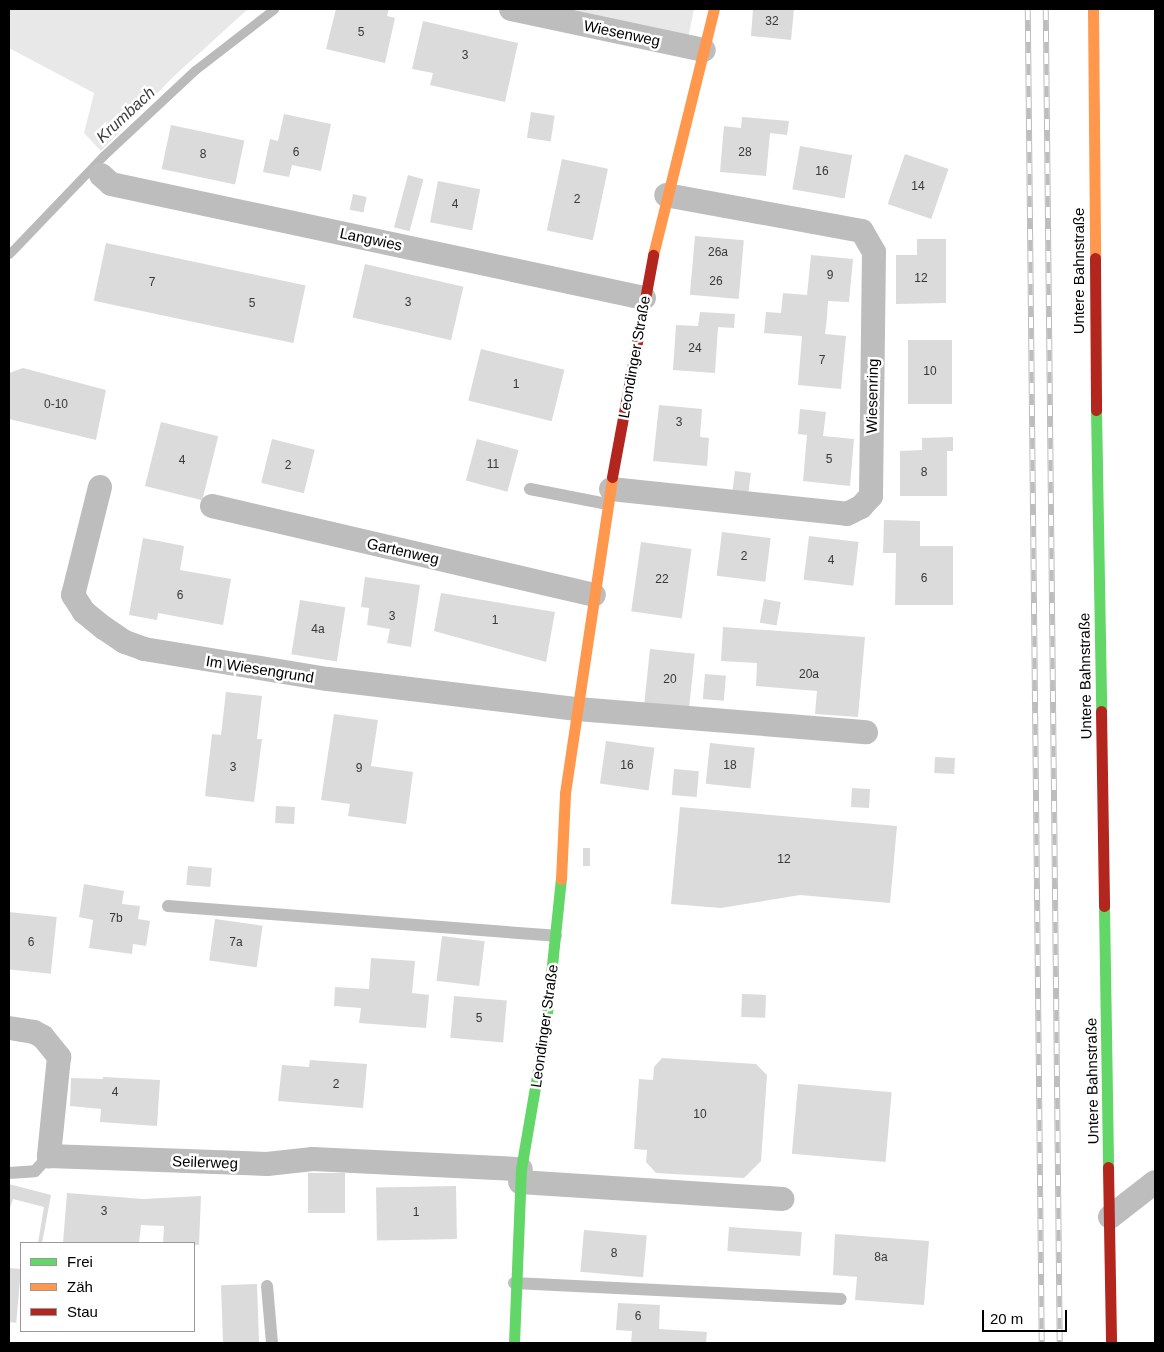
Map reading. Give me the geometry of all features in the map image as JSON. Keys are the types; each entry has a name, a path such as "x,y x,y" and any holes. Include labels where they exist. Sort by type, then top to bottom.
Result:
{"street":[{"name":"Wiesenweg","path":"511,9 704,50"},
{"name":"Leondinger Straße","path":"514,1343 514,1283 521,1176 546,1023 556,936 565,792 594,595 644,298 666,195 714,9"},
{"name":"Untere Bahnstraße","path":"1092,9 1096,433 1111,1343"},
{"name":"Langwies","path":"101,175 110,184 644,298"},
{"name":"Wiesenring","path":"609,497 846,514 861,507 871,496 874,252 862,231 666,195"},
{"name":"Im Wiesengrund","path":"100,487 73,595 84,612 125,642 175,655 328,679 577,709"},
{"name":"Gartenweg","path":"212,506 594,595"},
{"path":"577,709 866,732"},
{"path":"9,1028 34,1032 43,1037 59,1057 49,1156"},
{"name":"Seilerweg","path":"49,1156 267,1164 333,1160 782,1199"},
{"path":"1110,1217 1155,1182"}],"lane":[{"path":"530,489 609,497"},
{"path":"168,906 556,936"},
{"path":"9,1174 35,1171 49,1156"},
{"path":"514,1283 841,1299"},
{"path":"267,1286 272,1343"}],"shaded area":[{"path":"9,9 248,9 173,77 101,151 84,133 94,93 9,48"},
{"path":"553,9 694,9 688,39"}],"building":[{"path":"336,9 389,9 387,16 395,18 385,63 326,49"},
{"path":"753,9 794,9 791,40 751,36"},
{"path":"423,21 518,43 505,102 430,85 433,73 412,69"},
{"path":"531,112 555,116 551,141 527,138"},
{"path":"284,114 331,124 321,171 292,165 289,177 263,172 270,139 278,141"},
{"path":"742,117 789,121 787,135 770,133 766,176 720,172 724,126 741,128"},
{"path":"171,125 244,141 235,185 162,169"},
{"path":"800,146 852,155 845,199 792,189"},
{"path":"905,154 948,169 931,219 888,204"},
{"path":"562,159 608,169 593,240 547,230"},
{"path":"408,175 423,179 409,231 394,227"},
{"path":"438,181 480,189 472,230 430,222"},
{"path":"353,194 367,197 363,213 350,210"},
{"path":"695,236 744,240 739,299 690,295"},
{"path":"917,239 946,239 946,303 896,304 896,255 917,255"},
{"path":"106,243 306,285 293,343 94,301"},
{"path":"811,255 853,259 849,302 828,301 825,334 846,336 841,389 798,385 802,336 764,333 766,312 781,313 783,293 807,295"},
{"path":"365,264 463,287 451,340 353,318"},
{"path":"700,312 735,314 734,328 718,327 715,373 673,370 676,325 698,326"},
{"path":"908,340 952,340 952,404 908,404"},
{"path":"481,349 564,370 552,421 468,400"},
{"path":"23,368 106,390 96,440 9,419 9,373"},
{"path":"659,405 702,409 700,437 709,438 707,466 653,461"},
{"path":"800,409 826,412 823,436 854,439 850,486 803,481 807,435 798,434"},
{"path":"161,422 218,436 202,500 145,486"},
{"path":"953,437 953,451 947,451 947,496 900,496 900,451 922,450 922,438"},
{"path":"272,439 315,450 304,493 261,483"},
{"path":"477,439 519,450 507,492 466,481"},
{"path":"735,471 751,473 749,492 733,490"},
{"path":"884,520 920,521 920,546 953,546 953,605 895,605 896,553 883,553"},
{"path":"722,532 771,538 765,582 717,576"},
{"path":"809,536 859,542 853,586 804,580"},
{"path":"143,538 184,546 180,570 231,579 223,625 158,613 157,620 129,615"},
{"path":"641,542 692,549 682,618 631,611"},
{"path":"365,577 420,585 411,647 387,643 390,629 367,625 369,608 361,607"},
{"path":"441,593 555,612 546,662 434,631"},
{"path":"764,599 781,602 777,626 760,623"},
{"path":"300,600 345,607 337,662 291,654"},
{"path":"723,627 865,637 858,717 815,714 817,691 756,686 757,663 721,661"},
{"path":"650,649 695,654 689,711 644,707"},
{"path":"705,674 726,676 724,701 703,699"},
{"path":"226,692 262,696 257,739 262,739 254,802 205,796 212,734 221,735"},
{"path":"334,714 378,720 371,766 413,772 406,824 348,816 350,804 321,800"},
{"path":"606,741 655,748 649,790 600,784"},
{"path":"710,743 755,748 750,788 706,784"},
{"path":"935,757 955,758 954,774 934,773"},
{"path":"674,769 699,771 697,797 672,795"},
{"path":"852,788 870,789 869,808 851,807"},
{"path":"276,806 295,807 294,824 275,823"},
{"path":"680,807 897,826 890,903 800,895 721,908 671,904"},
{"path":"583,848 590,848 590,866 583,866"},
{"path":"188,866 212,868 210,887 186,885"},
{"path":"84,884 124,891 122,904 140,906 138,919 150,921 146,946 133,944 132,954 89,948 93,920 79,917"},
{"path":"9,912 57,917 51,974 9,969"},
{"path":"215,919 263,926 257,967 209,961"},
{"path":"442,936 485,941 479,986 437,981"},
{"path":"371,958 415,961 412,993 429,995 426,1028 359,1023 361,1008 334,1006 335,987 369,989"},
{"path":"742,994 766,995 765,1018 741,1017"},
{"path":"454,996 507,1001 503,1042 450,1038"},
{"path":"662,1058 756,1064 767,1075 761,1161 744,1178 656,1173 646,1162 647,1150 634,1149 639,1079 653,1080 654,1067"},
{"path":"310,1060 367,1064 363,1108 278,1101 282,1065 309,1067"},
{"path":"103,1077 160,1080 157,1126 100,1122 101,1109 70,1106 71,1078 103,1079"},
{"path":"798,1084 892,1092 886,1162 792,1154"},
{"path":"308,1173 345,1173 345,1213 308,1213"},
{"path":"9,1184 51,1195 42,1242 38,1242 44,1207 13,1199 9,1211"},
{"path":"456,1186 457,1239 377,1240 376,1187"},
{"path":"67,1193 143,1199 201,1196 199,1245 195,1245 195,1242 163,1242 164,1226 141,1225 139,1242 63,1242"},
{"path":"729,1227 802,1232 800,1256 727,1251"},
{"path":"584,1230 647,1235 643,1277 580,1272"},
{"path":"835,1234 929,1241 924,1305 855,1300 857,1277 833,1275"},
{"path":"9,1268 20,1269 16,1323 9,1322"},
{"path":"257,1284 259,1343 223,1343 221,1285"},
{"path":"618,1303 660,1305 659,1329 707,1332 706,1343 631,1343 632,1331 616,1330"}],"waterway":[{"name":"Krumbach","path":"9,254 103,156 195,70 274,9"}],"railway":[{"path":"1028,9 1042,1343"},
{"path":"1046,9 1060,1343"}],"traffic: fast":[{"path":"1096,410 1101,711"},
{"path":"514,1343 521,1169 546,1023 561,879"},
{"path":"1104,906 1108,1167"}],"traffic: slow":[{"path":"653,255 714,9"},
{"path":"1093,9 1095,258"},
{"path":"561,879 565,793 612,477"}],"traffic: jam":[{"path":"612,477 653,255"},
{"path":"1095,258 1096,410"},
{"path":"1101,711 1104,906"},
{"path":"1108,1167 1111,1343"}]}
